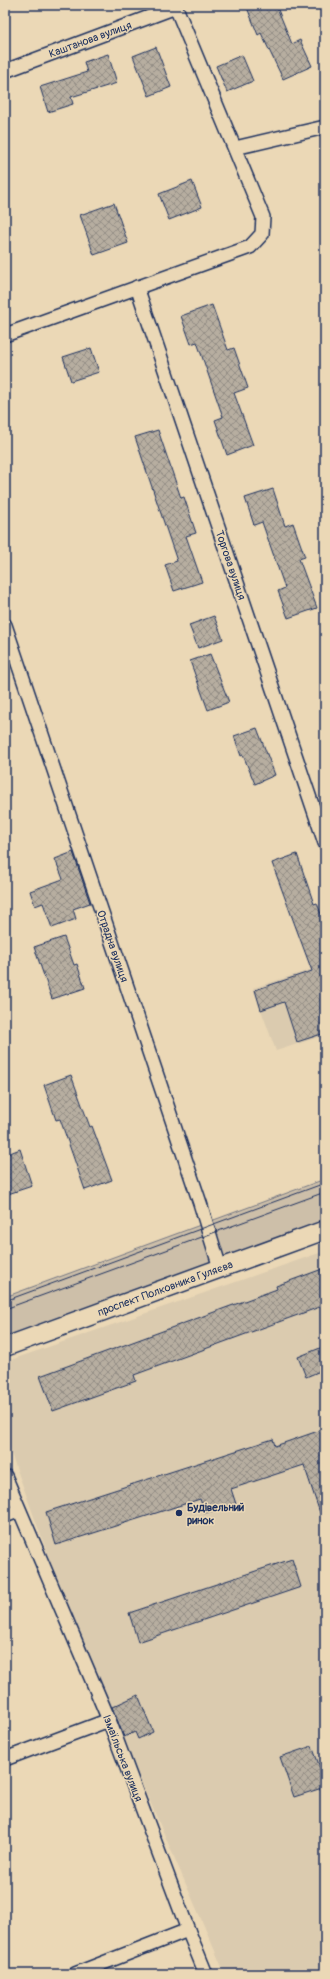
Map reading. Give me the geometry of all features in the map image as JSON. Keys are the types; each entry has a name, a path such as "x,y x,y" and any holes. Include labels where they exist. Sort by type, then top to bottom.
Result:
{"main road":[{"name":"проспект Полковника Гуляєва","path":"5,1347 325,1230"}],"street":[{"name":"Каштанова вулиця","path":"5,71 176,6"},
{"path":"5,335 250,247 262,234 263,217 176,6"},
{"path":"235,148 325,127"},
{"name":"Торгова вулиця","path":"137,287 325,843"},
{"name":"Отрадна вулиця","path":"5,625 200,1203 220,1268"},
{"name":"Ізмаїльська вулиця","path":"5,1476 18,1511 109,1720 206,1974"},
{"path":"5,1516 18,1511"},
{"path":"5,1759 109,1720"},
{"path":"75,1974 188,1930"}],"shaded area":[{"path":"325,965 325,1035 276,1051 253,988"},
{"path":"325,1179 325,1221 5,1341 5,1297"},
{"name":"Будівельний ринок","path":"325,1251 325,1965 307,1974 225,1974 94,1673 67,1607 5,1437 5,1362"}],"building":[{"path":"246,5 276,5 292,44 300,40 312,66 283,79 261,33 258,35"},
{"path":"156,47 171,87 149,96 133,56"},
{"path":"108,54 117,83 71,97 73,104 48,112 40,87 87,72 84,62"},
{"path":"242,55 253,81 227,92 216,66"},
{"path":"192,181 202,207 169,220 159,194"},
{"path":"114,203 128,243 94,255 80,215"},
{"path":"212,305 228,350 234,348 248,388 234,393 253,445 227,455 215,420 223,417 197,342 191,344 181,316"},
{"path":"91,348 99,372 71,381 63,357"},
{"path":"158,430 181,498 184,497 196,533 186,536 202,582 174,591 165,565 177,561 135,437"},
{"path":"273,489 285,526 293,523 305,557 299,559 317,608 288,618 278,591 285,588 262,522 254,525 245,498"},
{"path":"214,616 223,639 198,648 189,625"},
{"path":"210,654 229,702 208,710 190,661"},
{"path":"257,728 275,775 255,784 243,755 241,756 234,736"},
{"path":"73,852 90,903 73,909 76,919 52,928 43,903 35,906 30,891 63,879 55,859"},
{"path":"297,854 314,904 317,903 325,925 325,929 321,930 325,940 325,1033 297,1042 284,1002 261,1010 255,990 312,971 272,863"},
{"path":"64,937 74,965 77,964 85,988 52,999 34,947"},
{"path":"71,1075 90,1127 92,1126 112,1180 85,1190 60,1119 56,1120 44,1085"},
{"path":"20,1149 32,1186 8,1194 5,1185 5,1155"},
{"path":"325,1268 325,1305 134,1375 136,1381 53,1411 40,1376 277,1289 276,1286"},
{"path":"325,1346 325,1369 306,1377 298,1357"},
{"path":"321,1430 325,1441 325,1521 323,1522 304,1465 231,1489 236,1504 205,1513 200,1499 56,1545 46,1512 273,1439 275,1446"},
{"path":"292,1559 301,1587 138,1642 129,1613"},
{"path":"138,1695 153,1732 138,1739 135,1732 124,1737 112,1707"},
{"path":"312,1746 325,1781 325,1787 294,1797 280,1757"}],"tram line":[{"path":"5,1301 325,1183"},
{"path":"5,1309 325,1192"}],"place":[{"name":"Будівельний ринок","path":"179,1513"}]}
